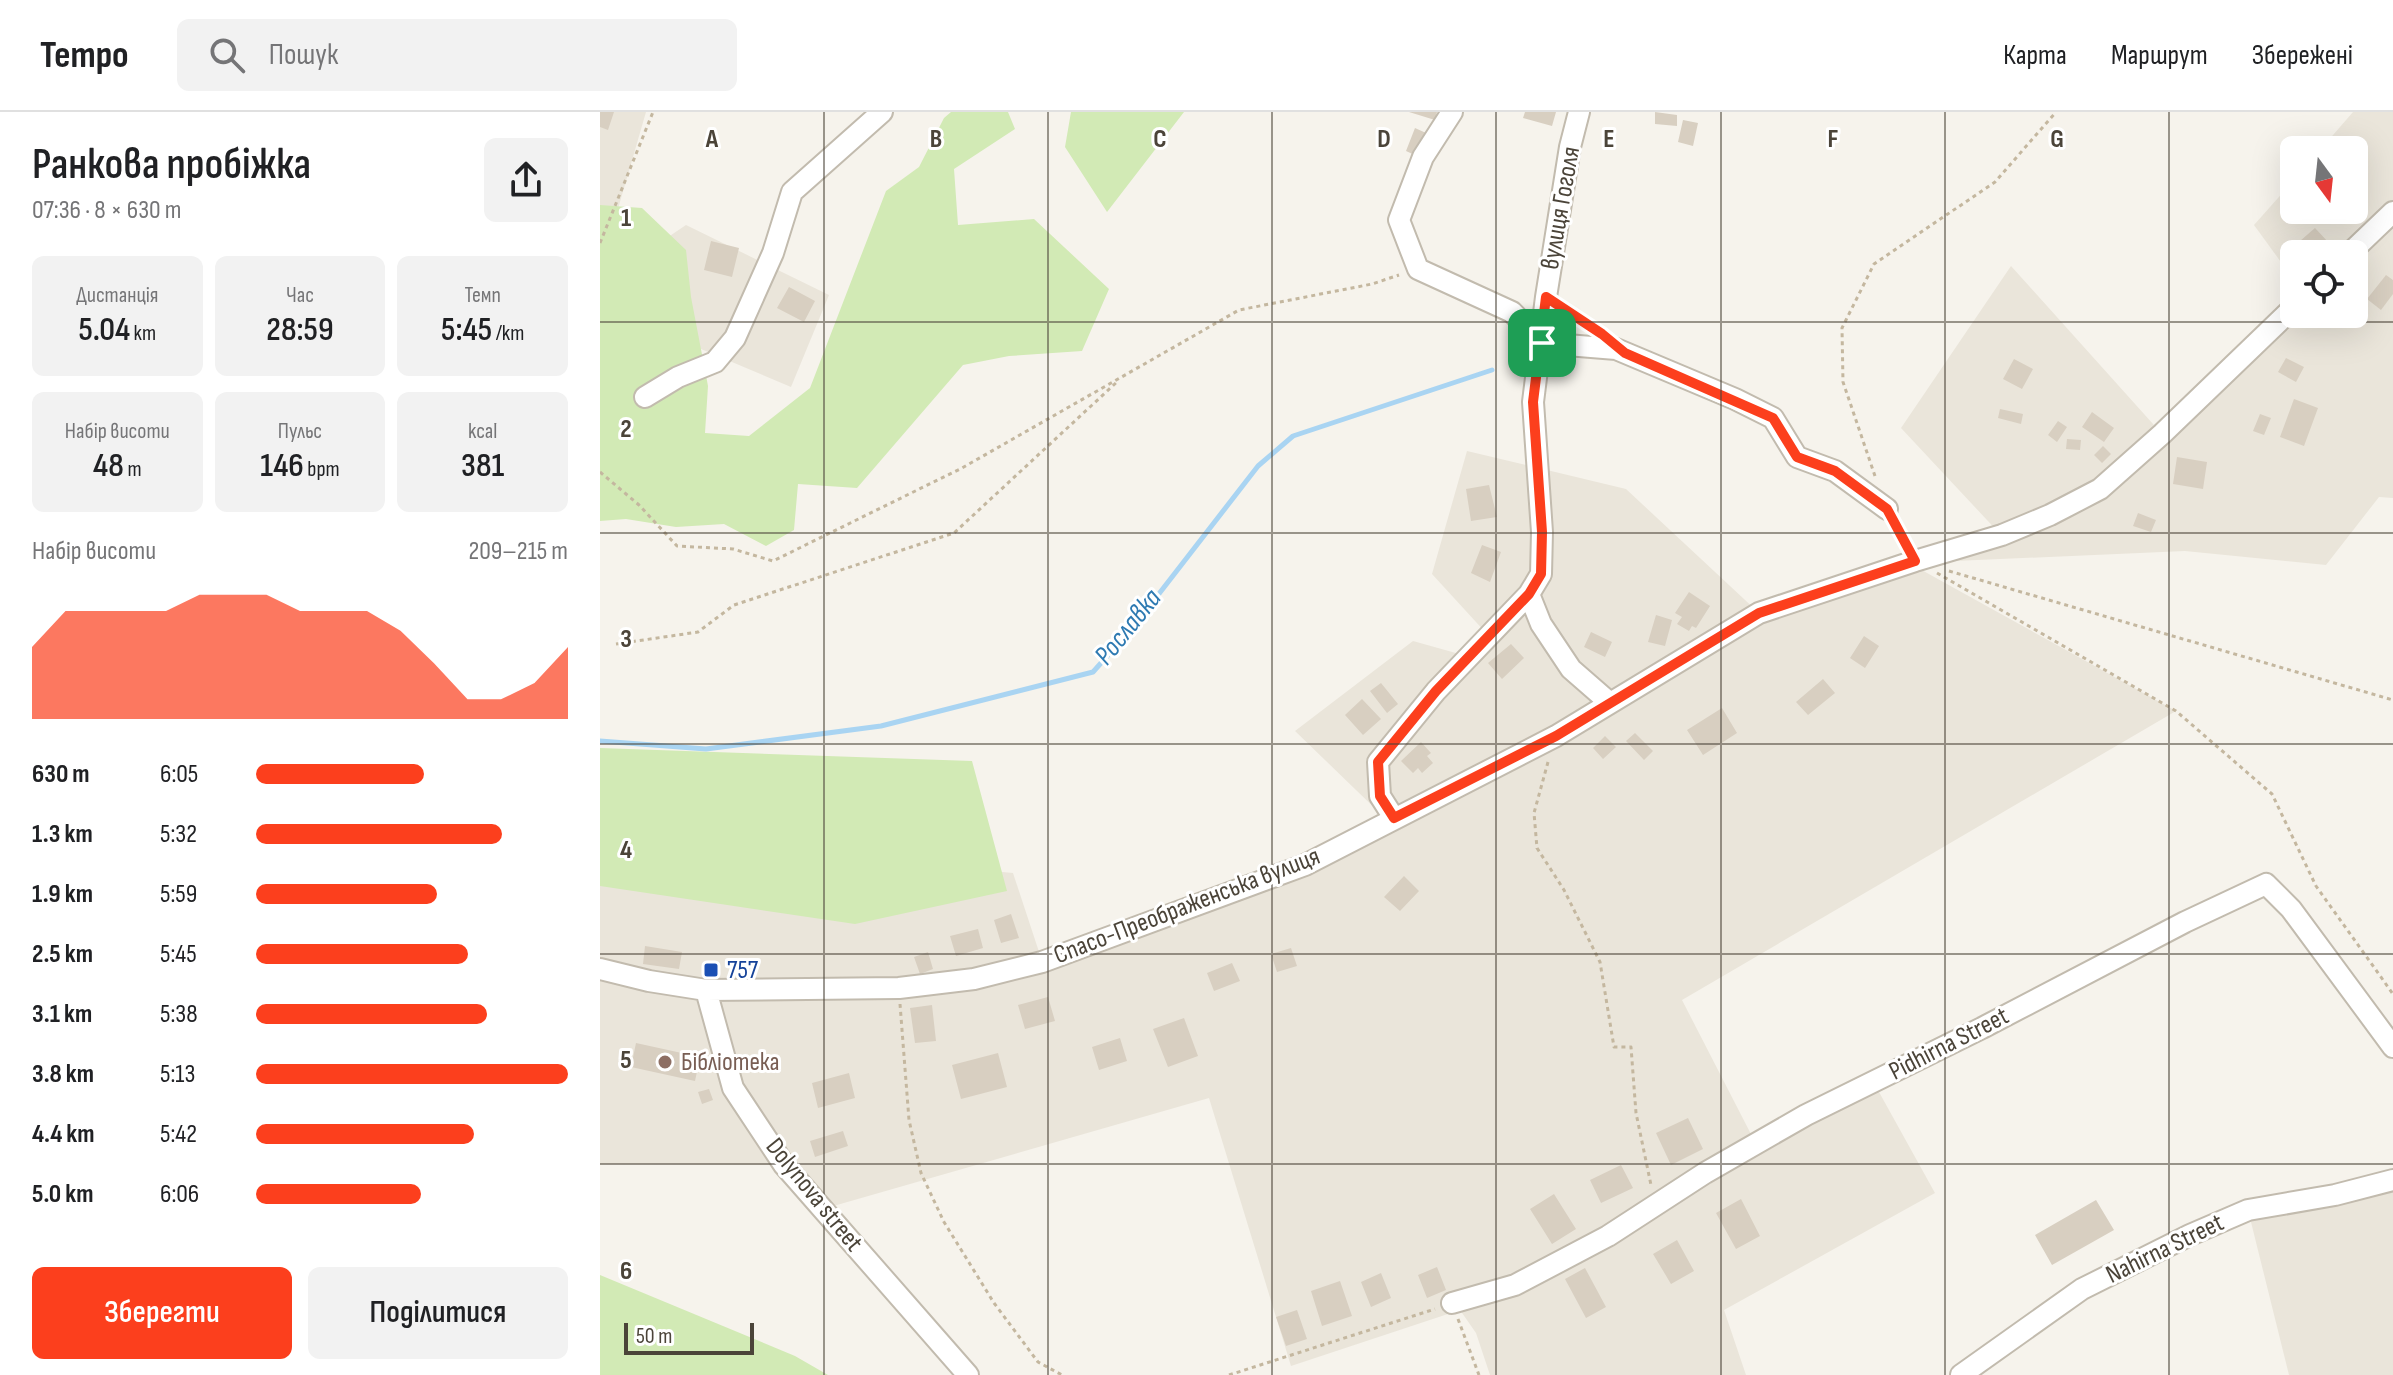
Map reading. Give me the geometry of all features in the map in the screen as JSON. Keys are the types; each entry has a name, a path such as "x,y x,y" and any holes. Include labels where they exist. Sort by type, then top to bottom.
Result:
{"street":[{"path":"645,397 678,377 715,362 735,338 773,253 792,192 882,112"},
{"path":"1452,112 1423,157 1399,220 1418,269 1512,312 1542,343 1616,349 1773,418 1797,457 1835,471 1887,509"},
{"name":"вулиця Гоголя","path":"1529,594 1541,574 1542,532 1533,402 1546,297 1570,147 1579,112"},
{"path":"2364,240 2393,212"},
{"name":"Спасо-Преображенська вулиця","path":"600,969 706,990 899,988 974,979 1042,962 1305,865 1556,736 1759,613 2002,535 2100,489 2280,320"},
{"path":"1394,818 1380,796 1378,762 1436,691 1529,594 1541,624 1571,669 1610,703"},
{"name":"Pidhirna Street","path":"1452,1303 1515,1285 1608,1236 1705,1173 1806,1115 2266,884 2291,909 2393,1047"},
{"name":"Dolynova street","path":"706,990 733,1088 784,1165 968,1375"},
{"name":"Nahirna Street","path":"1961,1375 2082,1289 2190,1235 2248,1210 2335,1195 2393,1180"}],"path":[{"path":"600,243 653,112"},
{"path":"1877,480 1843,382 1842,328 1874,264 1995,182 2056,112"},
{"path":"600,472 639,505 677,546 733,549 773,561 962,468 1239,310 1372,284 1418,269"},
{"path":"1546,297 1602,334"},
{"path":"616,644 698,632 734,605 954,533 1124,376"},
{"path":"1887,509 1915,561 2176,711 2272,794 2316,886 2393,994"},
{"path":"1915,561 2393,700"},
{"path":"1556,736 1534,813 1537,848 1564,890 1600,962 1614,1047 1631,1047 1636,1113 1655,1205"},
{"path":"899,988 909,1120 921,1173 944,1222 994,1303 1038,1362 1062,1375"},
{"path":"1229,1375 1452,1303 1479,1375"}],"shaded area":[{"path":"600,112 646,112 600,271"},
{"path":"2353,112 2393,112 2393,498 2379,497 2326,565 2185,551 1909,563 2176,711 1682,1000 1754,1140 1874,1083 1935,1193 1724,1310 1746,1375 1490,1375 1476,1333 1460,1310 1291,1366 1209,1098 823,1209 784,1165 600,1164 600,820 668,840 1013,873 1042,961 1305,865 1387,820 1295,731 1413,641 1470,657 1487,634 1432,574 1467,451 1626,489 1759,613 1907,563 2001,535 1901,428 2011,266 2162,434 2280,320 2280,328 2368,328 2368,240 2280,240 2280,261 2254,225 2280,196 2280,224 2368,224 2368,136 2332,136"},
{"path":"686,225 829,295 791,387 701,349 685,473 600,283"},
{"path":"2393,1180 2393,1375 2289,1375 2248,1210"}],"green space":[{"path":"951,112 1008,112 1015,129 954,169 958,225 1034,219 1109,289 1082,351 1009,356 963,365 857,488 798,484 794,530 766,546 724,524 676,527 626,519 600,521 600,205 642,208 686,250 691,297 708,386 705,433 749,436 810,388 886,191 919,167 944,118"},
{"path":"1071,112 1184,112 1107,212 1065,147"},
{"path":"600,748 972,761 1007,891 855,924 600,886"},
{"path":"600,1275 795,1356 828,1375 600,1375"}],"building":[{"path":"600,112 614,112 608,130 600,127"},
{"path":"1409,112 1437,112 1435,120"},
{"path":"1525,112 1556,112 1552,126 1523,118"},
{"path":"1655,112 1677,115 1677,126 1655,124"},
{"path":"1683,120 1698,123 1693,146 1678,142"},
{"path":"1415,128 1426,133 1417,156 1406,151"},
{"path":"2315,228 2326,240 2301,240"},
{"path":"711,241 739,248 732,277 704,270"},
{"path":"2386,275 2393,280 2393,294 2381,310 2368,298"},
{"path":"789,287 815,301 804,322 777,308"},
{"path":"2286,358 2304,367 2296,382 2278,372"},
{"path":"2014,359 2033,369 2022,389 2003,379"},
{"path":"2294,399 2318,408 2304,446 2280,437"},
{"path":"2000,409 2023,414 2021,424 1998,418"},
{"path":"2092,412 2114,428 2104,442 2082,427"},
{"path":"2260,414 2271,418 2264,435 2253,431"},
{"path":"2058,421 2067,427 2057,442 2048,435"},
{"path":"2067,439 2081,440 2080,450 2066,449"},
{"path":"2103,446 2111,454 2102,463 2094,455"},
{"path":"2177,457 2207,462 2203,489 2173,484"},
{"path":"1489,485 1497,517 1471,521 1466,489"},
{"path":"2138,513 2156,520 2151,532 2133,526"},
{"path":"1482,545 1501,552 1490,582 1471,573"},
{"path":"1689,592 1710,606 1696,628 1692,626 1689,631 1677,624 1682,617 1675,613"},
{"path":"1656,615 1672,620 1665,646 1648,642"},
{"path":"1591,632 1612,642 1605,657 1584,647"},
{"path":"1864,636 1879,646 1865,668 1850,658"},
{"path":"1511,644 1524,658 1502,679 1488,663"},
{"path":"1823,679 1835,693 1808,715 1796,702"},
{"path":"1381,683 1398,704 1387,713 1370,691"},
{"path":"1362,699 1381,719 1363,735 1345,715"},
{"path":"1722,708 1737,733 1703,755 1687,730"},
{"path":"1635,733 1653,751 1644,760 1626,741"},
{"path":"1605,736 1616,747 1603,759 1593,748"},
{"path":"1421,742 1431,753 1427,756 1433,763 1422,773 1418,768 1413,773 1401,761"},
{"path":"1404,876 1419,891 1400,911 1384,897"},
{"path":"1011,914 1019,938 1001,943 994,920"},
{"path":"978,929 983,948 956,956 950,936"},
{"path":"645,946 682,952 679,969 643,964"},
{"path":"1291,948 1297,966 1277,972 1271,954"},
{"path":"928,952 933,969 920,974 914,957"},
{"path":"1232,963 1240,981 1214,991 1207,973"},
{"path":"1048,997 1055,1021 1025,1029 1018,1005"},
{"path":"932,1005 936,1041 915,1043 910,1008"},
{"path":"1184,1018 1198,1056 1168,1067 1153,1029"},
{"path":"1120,1038 1127,1061 1099,1070 1092,1047"},
{"name":"Бібліотека","path":"636,1043 700,1057 695,1081 631,1067"},
{"path":"998,1053 1007,1087 961,1099 952,1065"},
{"path":"849,1073 855,1098 818,1108 812,1083"},
{"path":"709,1089 713,1100 702,1104 698,1092"},
{"path":"1688,1118 1703,1149 1671,1165 1656,1133"},
{"path":"843,1131 848,1146 815,1157 810,1141"},
{"path":"1621,1165 1633,1188 1601,1203 1590,1180"},
{"path":"1554,1194 1576,1229 1552,1244 1530,1209"},
{"path":"1741,1199 1760,1236 1736,1249 1716,1213"},
{"path":"2096,1200 2114,1230 2052,1265 2035,1235"},
{"path":"1677,1240 1694,1271 1671,1284 1653,1254"},
{"path":"1437,1267 1446,1290 1427,1298 1418,1275"},
{"path":"1585,1268 1606,1307 1586,1318 1565,1279"},
{"path":"1381,1273 1391,1298 1371,1307 1361,1282"},
{"path":"1340,1281 1352,1316 1322,1326 1311,1291"},
{"path":"1297,1310 1307,1339 1286,1346 1276,1317"}],"waterway":[{"name":"Рославка","path":"600,741 706,749 881,726 1093,672 1134,626 1258,466 1293,436 1492,370"}],"place":[{"name":"757","path":"711,970"},
{"name":"Бібліотека","path":"665,1062"}],"route":[{"path":"1546,297 1625,353 1773,418 1797,457 1835,471 1887,509 1915,561 1759,613 1556,736 1394,818 1380,796 1378,762 1436,691 1529,594 1541,574 1542,532 1533,402 1542,343 1546,297"}]}
